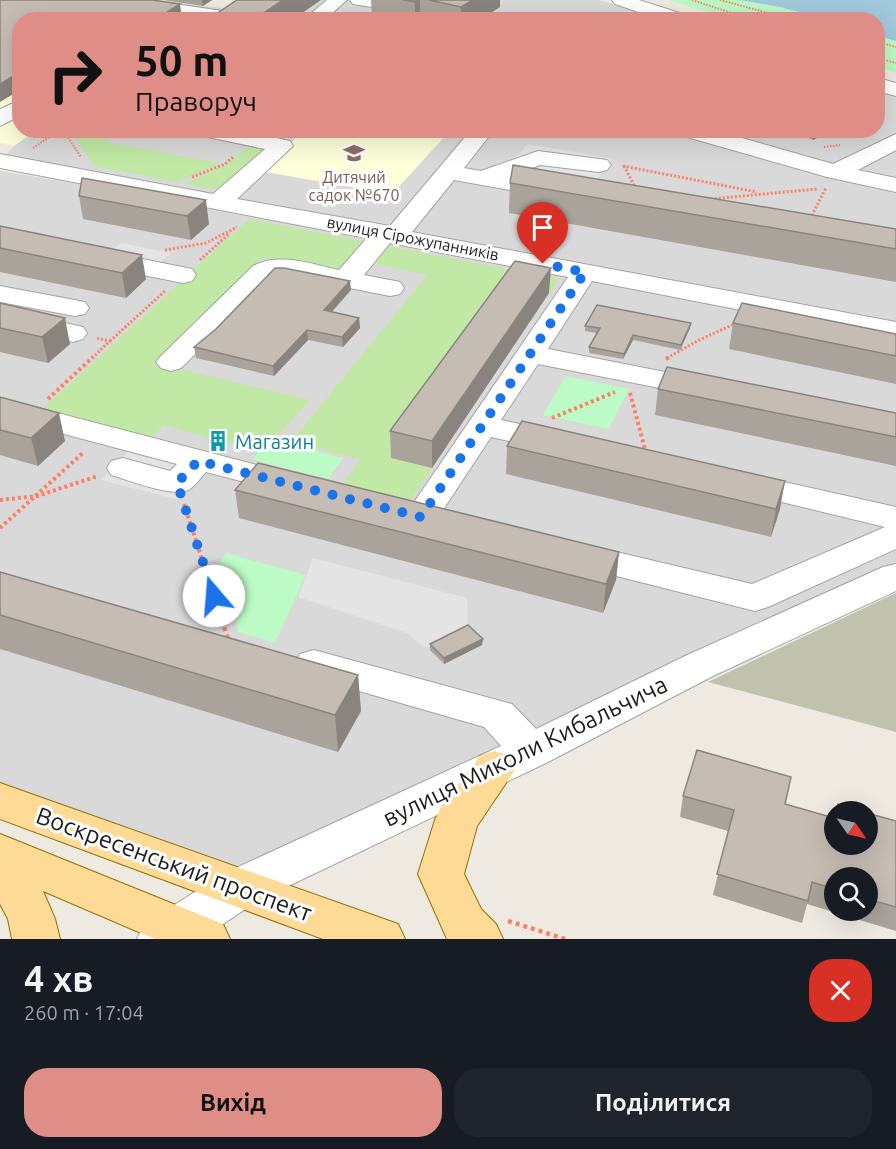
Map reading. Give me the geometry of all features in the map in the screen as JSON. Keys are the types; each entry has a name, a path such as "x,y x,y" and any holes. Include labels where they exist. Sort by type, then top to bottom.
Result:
{"main road":[{"path":"488,928 464,924 441,874 457,820 513,759"},
{"name":"Воскресенський проспект","path":"0,801 381,939"},
{"path":"0,854 182,935"},
{"path":"0,871 16,888 33,917 36,939"}],"street":[{"path":"111,0 190,12"},
{"path":"322,12 338,0"},
{"path":"358,0 432,10"},
{"path":"621,0 658,12"},
{"path":"220,201 282,146 250,138"},
{"path":"346,279 391,234 476,138"},
{"path":"711,138 830,180 896,185"},
{"path":"830,180 896,141"},
{"path":"484,178 538,158 599,165"},
{"name":"вулиця Сірожупанників","path":"0,161 896,331"},
{"path":"0,184 26,166"},
{"path":"440,180 484,178 576,194"},
{"path":"76,254 183,275"},
{"path":"171,362 262,272 269,268 285,267 390,288"},
{"path":"421,517 585,272"},
{"path":"0,294 74,321"},
{"path":"0,316 74,321"},
{"path":"530,354 734,394"},
{"path":"15,411 102,435 188,472"},
{"path":"483,426 582,448"},
{"path":"123,468 188,472 321,492"},
{"path":"707,475 896,518"},
{"path":"388,509 456,526"},
{"path":"548,548 755,598 896,535"},
{"name":"вулиця Миколи Кибальчича","path":"182,935 241,887 513,759 699,666 896,576"},
{"path":"286,656 498,715 513,759"}],"path":[{"path":"692,0 729,12"},
{"path":"720,0 764,12"},
{"path":"185,180 225,164 255,139"},
{"path":"599,165 624,166 762,193"},
{"path":"624,166 640,196"},
{"path":"308,199 376,198 440,180"},
{"path":"704,200 762,193 830,180"},
{"path":"807,225 830,180"},
{"path":"163,250 206,243 236,228 247,227"},
{"path":"15,411 110,341 74,321"},
{"path":"625,373 648,462"},
{"path":"0,528 102,435"},
{"path":"0,500 37,496 123,468"},
{"path":"188,472 229,640"},
{"path":"488,928 565,939"}],"shaded area":[{"path":"0,0 159,0 236,10 253,0 599,0 639,12 12,12"},
{"path":"0,17 12,19 12,138 26,138 14,146 0,143"},
{"path":"885,93 896,97 896,326 3,157 25,138 885,138"},
{"name":"Дитячий садок №670","path":"296,138 444,138 392,194 259,171"},
{"path":"528,144 613,159 595,183 507,167"},
{"path":"0,171 396,235 896,330 896,582 241,887 0,801"},
{"path":"121,243 171,253 157,266 105,256"},
{"path":"128,451 205,471 179,500 101,480"},
{"path":"313,558 467,598 468,627 425,648 407,633 298,597"},
{"path":"896,593 896,732 708,682"}],"green space":[{"path":"668,0 740,0 799,12 708,12"},
{"path":"885,38 896,41 896,73 885,69"},
{"path":"76,138 112,138 106,142 221,163 176,182 94,166"},
{"path":"250,145 268,148 225,186 215,189 184,184 227,164"},
{"path":"249,219 364,241 336,272 262,258 154,363 310,400 275,438 253,450 164,425 149,440 40,411"},
{"path":"383,245 559,279 550,293 514,286 392,457 432,468 408,504 341,487 360,459 291,442 427,275 368,262"},
{"path":"566,376 629,389 609,429 543,415"},
{"path":"267,438 343,458 328,479 253,460"},
{"path":"226,553 306,575 275,643 238,632 235,610 247,589 210,577"}],"water":[{"path":"740,0 896,0 896,41 885,38 885,12 799,12"}],"building":[{"path":"0,0 152,0 180,4 167,12 12,12 12,77 0,84"},
{"path":"237,0 283,0 265,12 219,12"},
{"path":"429,0 473,0 461,7"},
{"path":"513,165 896,229 896,249 510,183"},
{"path":"82,178 206,200 187,216 79,196"},
{"path":"0,226 142,255 122,273 0,248"},
{"path":"515,261 551,268 432,441 390,431"},
{"path":"275,268 350,281 324,310 359,318 342,337 307,330 273,366 194,347 216,329"},
{"path":"0,303 65,318 42,337 0,328"},
{"path":"742,303 896,334 896,356 733,323"},
{"path":"597,305 691,323 681,345 633,335 624,354 589,347 600,328 585,326"},
{"path":"667,367 896,413 896,437 658,389"},
{"path":"0,397 59,413 31,438 0,430"},
{"path":"522,421 785,481 776,509 507,446"},
{"path":"258,463 619,552 606,584 235,490"},
{"path":"0,572 358,675 335,715 0,615"},
{"path":"468,625 483,639 444,658 430,644"},
{"path":"697,750 791,777 785,804 824,815 824,855 878,855 878,816 896,821 896,907 878,902 878,867 824,867 824,886 812,882 808,901 717,874 734,810 683,796"}],"place":[{"name":"Дитячий садок №670","path":"354,153"},
{"name":"Магазин","path":"218,441"}],"route":[{"path":"214,596 177,483 198,461 421,517 585,272 543,264"}]}
